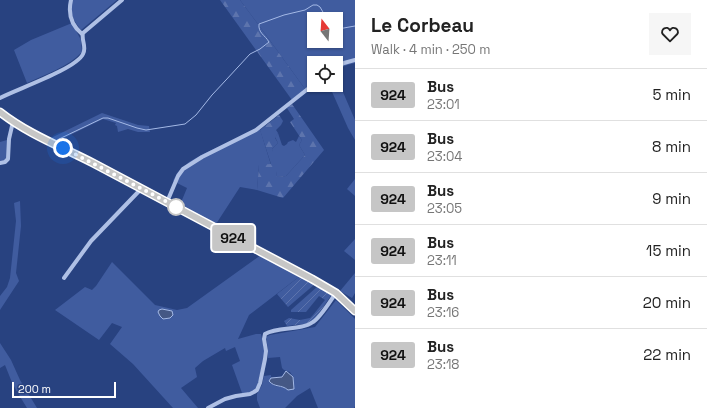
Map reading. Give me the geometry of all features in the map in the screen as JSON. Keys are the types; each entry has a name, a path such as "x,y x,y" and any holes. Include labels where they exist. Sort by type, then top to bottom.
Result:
{"main road":[{"path":"0,112 24,129 167,202 312,279 336,293 355,311"}],"street":[{"path":"0,98 59,71 78,60 83,55 82,34 70,17 69,8 71,0"},
{"path":"82,34 122,0"},
{"path":"343,64 355,60"},
{"path":"167,202 179,172 190,163 261,126 307,90"},
{"path":"0,163 6,162 8,159 9,139 14,123"},
{"path":"64,278 88,245 141,189"},
{"path":"208,408 224,399 250,394 256,391 260,383 265,359 265,334 271,331 312,323 318,318 336,293"}],"green space":[{"path":"72,0 117,0 81,30 71,13"},
{"path":"220,0 240,0 305,89 292,100"},
{"path":"240,0 355,0 355,63 343,67 343,56 307,56 307,87 305,89"},
{"path":"72,23 81,40 82,52 63,66 27,83 14,50 31,40"},
{"path":"332,92 343,92 355,120 355,140"},
{"path":"292,104 324,150 283,198 257,190 259,165 271,164 260,130 279,115 283,121 276,130 278,133 275,138 278,143 272,149 278,165 276,169 277,177 286,176 305,155 299,145 302,140 290,122 294,119 287,108"},
{"path":"102,113 138,125 149,126 150,132 138,132 128,129 118,132 117,126 115,125 116,123 103,119 58,141 51,138"},
{"path":"259,126 271,165 259,165 257,190 240,187 216,224 179,205 187,188 173,181 177,173 189,162"},
{"path":"278,133 282,145 284,146 293,140 296,142 299,136 302,140 299,145 305,155 286,176 277,177 272,149 278,143 275,137"},
{"path":"7,140 8,158 0,161 0,142"},
{"path":"355,179 355,196 347,189"},
{"path":"20,201 21,226 16,273 19,281 0,310 0,296 7,287 10,278 16,221 14,203"},
{"path":"355,239 355,260 344,251"},
{"path":"261,255 300,276 249,315 238,339 261,334 264,356 257,388 250,393 242,393 232,365 240,361 235,347 226,351 225,348 203,361 195,368 197,377 181,388 198,408 173,408 133,364 110,344 122,327 112,323 99,340 55,310 85,287 92,290 112,262 155,305 177,310 187,308"},
{"path":"355,273 355,293 352,298 340,291"},
{"path":"300,276 315,284 288,307 277,294"},
{"path":"318,286 332,294 315,319 311,323 287,326 284,321 289,318 300,320 310,318 325,300 319,296 306,312 291,312 291,310"},
{"path":"336,300 355,319 354,408 318,408 310,388 297,396 285,408 260,408 257,400 257,394 262,385 264,376 271,375 269,381 275,386 294,389 293,377 290,372 282,368 280,357 268,358 266,337 315,327"},
{"path":"0,343 37,408 27,408 16,390 5,365 0,368"}],"shaded area":[{"path":"162,309 172,311 173,315 170,318 163,319 158,312"},
{"path":"286,371 293,377 294,389 288,390 274,385 269,381 271,378 282,377"}],"waterway":[{"path":"57,140 103,118 108,118 146,130 185,124 196,115 212,95 250,54 269,42 261,32 259,24 284,15 305,10 313,5 320,7 323,12"},
{"path":"343,28 355,26"}],"bus line":[{"name":"924","path":"0,112 24,129 91,162 312,279 336,293 355,311"}],"route":[{"path":"63,148 176,207"}]}
